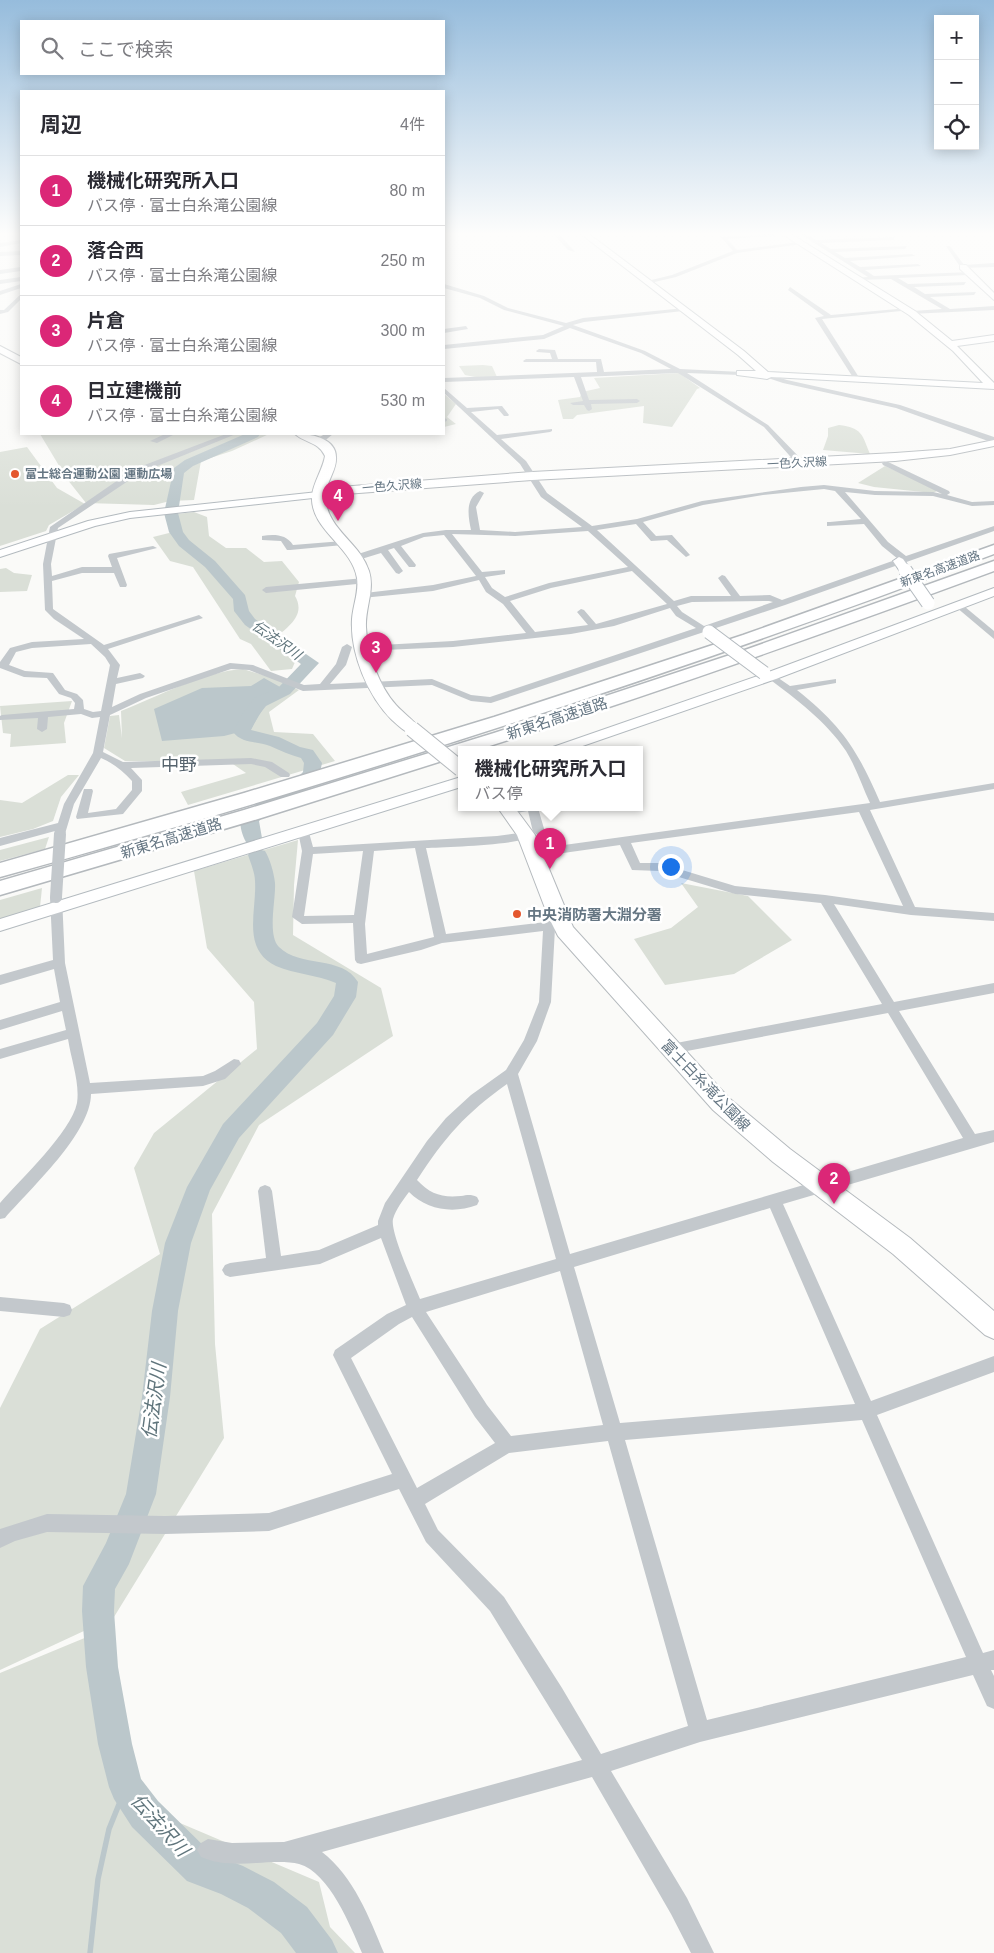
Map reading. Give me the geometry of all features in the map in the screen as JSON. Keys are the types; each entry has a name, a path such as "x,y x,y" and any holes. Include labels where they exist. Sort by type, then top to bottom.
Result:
{"highway":[{"name":"新東名高速道路","path":"345,777 871,594 994,549"},
{"name":"新東名高速道路","path":"0,888 210,818 653,687 798,638 994,566"},
{"name":"新東名高速道路","path":"0,870 210,818"}],"main road":[{"path":"0,349 20,360"},
{"path":"309,435 324,437 331,460 318,494 321,510 326,521 362,569 365,596 358,628 374,684 396,716 458,767"},
{"name":"一色久沢線","path":"318,494 330,496 534,479 924,454 993,443"},
{"name":"一色久沢線","path":"534,479 886,463 938,458 993,443"},
{"name":"富士白糸滝公園線","path":"515,811 534,840 552,908 554,923 565,931 743,1126 932,1271 994,1327"}],"street":[{"path":"568,325 643,352 679,371 766,426 800,462"},
{"path":"445,347 544,337 568,325"},
{"path":"705,325 767,376 793,384 898,406 993,443"},
{"path":"823,325 857,379"},
{"path":"926,325 950,344 993,386"},
{"path":"445,331 466,328"},
{"path":"950,344 994,338"},
{"path":"606,346 618,342"},
{"path":"539,352 553,351 555,360"},
{"path":"595,353 599,356 601,375"},
{"path":"526,361 599,360"},
{"path":"445,380 679,371 993,386"},
{"path":"577,376 588,406"},
{"path":"445,391 523,463 544,495 591,529 634,568 679,614 706,630 808,704 843,740 851,752 876,806"},
{"path":"623,394 626,401"},
{"path":"573,403 588,406 638,401"},
{"path":"466,410 500,407 506,415"},
{"path":"494,438 550,430"},
{"path":"154,441 169,435"},
{"path":"0,1213 70,1134 80,1117 84,1102 84,1089 71,1033 59,963 56,902 61,830 72,798 98,753 115,665 102,648 49,610 47,564 54,527 137,471 229,435"},
{"path":"886,463 946,493 950,499"},
{"path":"355,558 396,546 423,535 446,532 515,534 591,529 638,522 690,506 743,496 824,487 875,492 933,494 972,504 994,503"},
{"path":"838,489 853,502 892,552 903,563 932,609"},
{"path":"476,532 471,519 473,501 480,493"},
{"path":"0,554 92,523 153,512 318,494"},
{"path":"830,524 867,521"},
{"path":"638,522 654,539 669,537 686,556"},
{"path":"2,718 82,711 92,715 105,714 143,696 225,667 250,667 303,688 432,682 451,687 471,700 491,700 903,563 994,528"},
{"path":"446,532 489,590 504,600 534,636"},
{"path":"265,538 284,539 288,542 290,548 342,543"},
{"path":"396,546 412,565"},
{"path":"123,585 112,556 153,548"},
{"path":"383,550 399,571"},
{"path":"504,600 550,586 634,568"},
{"path":"47,580 82,570 117,570"},
{"path":"365,596 434,588 502,572"},
{"path":"722,578 736,598"},
{"path":"266,590 364,581"},
{"path":"569,746 768,675 932,609 959,605 994,592"},
{"path":"363,649 453,644 534,636 594,627 691,599 770,598 782,603"},
{"path":"959,605 994,636"},
{"path":"581,612 594,627"},
{"path":"102,648 199,618"},
{"path":"82,711 79,710 80,702 74,696 62,692 50,675 24,674 2,665 13,650 32,645 93,641"},
{"path":"322,688 341,665 347,647"},
{"path":"112,682 140,676"},
{"path":"788,689 833,681"},
{"path":"42,729 43,713"},
{"path":"88,791 81,817 119,812 137,791 137,780 123,765 111,757 98,753"},
{"path":"123,765 251,761 268,764 285,775"},
{"path":"0,925 56,902 304,832 458,783"},
{"path":"308,851 534,840 624,841 863,808 994,786"},
{"path":"863,808 911,911"},
{"path":"532,811 534,840"},
{"path":"0,842 61,830"},
{"path":"304,832 308,851 298,918 302,920 360,919"},
{"path":"624,841 636,867 659,867 735,890 825,899 911,911 994,917"},
{"path":"420,845 441,939"},
{"path":"369,848 360,919 361,960 421,946 441,939 554,923 545,1002 530,1041 510,1074 476,1099 450,1122 432,1145 390,1208 385,1221 386,1229 415,1308 480,1411 507,1445"},
{"path":"825,899 972,1141"},
{"path":"0,980 59,963"},
{"path":"671,1049 994,988"},
{"path":"0,1025 67,1006"},
{"path":"0,1054 71,1033"},
{"path":"84,1089 203,1081 220,1075 234,1064"},
{"path":"510,1074 700,1732"},
{"path":"703,1953 679,1906 555,1695 498,1604 432,1536 341,1355 393,1319 415,1308 994,1136"},
{"path":"408,1181 420,1195 430,1201 445,1204 472,1201"},
{"path":"265,1191 274,1264"},
{"path":"774,1201 866,1411 986,1662 994,1699"},
{"path":"230,1270 320,1257 386,1229"},
{"path":"0,1304 64,1310"},
{"path":"413,1500 507,1445 614,1432 866,1411 994,1364"},
{"path":"0,1539 12,1533 46,1523 165,1525 269,1522 404,1479"},
{"path":"281,1853 596,1766 700,1732 986,1662"},
{"path":"208,1850 226,1855 300,1853 323,1866 349,1898 373,1953"}],"shaded area":[{"path":"459,366 492,366 497,377 480,378 465,375"},
{"path":"679,373 700,388 697,389 672,427 643,423 644,406 577,415 573,419 563,419 558,400 580,397 582,392 600,388 594,378"},
{"path":"445,395 456,404 447,417 456,424 445,427"},
{"path":"839,425 857,430 863,437 870,454 823,450 828,436 828,428"},
{"path":"41,435 267,435 232,451 201,461 194,500 170,501 154,505 86,503 67,479"},
{"path":"27,447 57,488 85,504 49,525 46,531 0,546 0,452"},
{"path":"885,466 939,490 933,493 874,487 858,483"},
{"path":"194,512 207,517 209,536 226,548 246,548 264,562 282,561 299,582 295,596 298,603 297,614 294,620 275,638 285,645 295,662 292,669 271,671 251,644 240,639 193,567 170,561 153,537 169,533 178,528 172,521 177,514"},
{"path":"6,568 14,573 32,575 27,591 0,592 0,569"},
{"path":"243,669 273,678 299,690 269,712 274,732 313,734 335,761 188,805 181,792 246,773 230,762 125,761 104,748 110,716 119,715 122,738 121,711 197,679"},
{"path":"264,678 289,692 267,702 251,729 224,736 162,741 154,709 202,688 251,686"},
{"path":"72,701 64,723 66,743 10,747 11,734 3,733 0,706"},
{"path":"68,775 79,775 61,797 53,821 33,829 0,837 0,800 22,803"},
{"path":"49,837 45,849 0,861 0,850"},
{"path":"298,840 294,885 293,935 381,988 393,1036 259,1125 212,1214 215,1344 224,1438 114,1617 0,1670 0,1408 40,1329 160,1254 134,1168 154,1133 257,1049 254,1002 207,948 194,871"},
{"path":"681,883 748,896 792,940 734,974 665,985 634,939 671,928 698,907"},
{"path":"42,888 40,907 0,921 0,900"},
{"path":"99,1632 121,1798 319,1882 330,1927 355,1953 0,1953 0,1673"}],"waterway":[{"name":"伝法沢川","path":"252,435 189,463 178,471 171,513 176,532 184,543 210,564 240,598 242,611 250,622 311,663 284,691 260,702 250,715 242,732 251,737 273,741 294,751 307,754 313,763 312,772 305,781 258,812 251,819 250,826 253,838"},
{"name":"伝法沢川","path":"258,855 265,881 262,924 266,945 272,953 281,959 344,978 347,982 345,997 325,1029 231,1131 199,1187 178,1243 165,1311 156,1397 141,1494 118,1553 99,1586 98,1611 102,1667 115,1744 126,1787 145,1814 200,1868 230,1879 261,1895 294,1920 319,1953"},
{"path":"90,1953 98,1879 109,1829 126,1787"}],"place":[{"name":"富士総合運動公園 運動広場","path":"15,474"},
{"name":"日立建機前","path":"338,521"},
{"name":"片倉","path":"376,673"},
{"name":"機械化研究所入口","path":"550,869"},
{"name":"中央消防署大淵分署","path":"517,914"},
{"name":"落合西","path":"834,1204"}],"district":[{"name":"中野","path":"179,765"}]}
